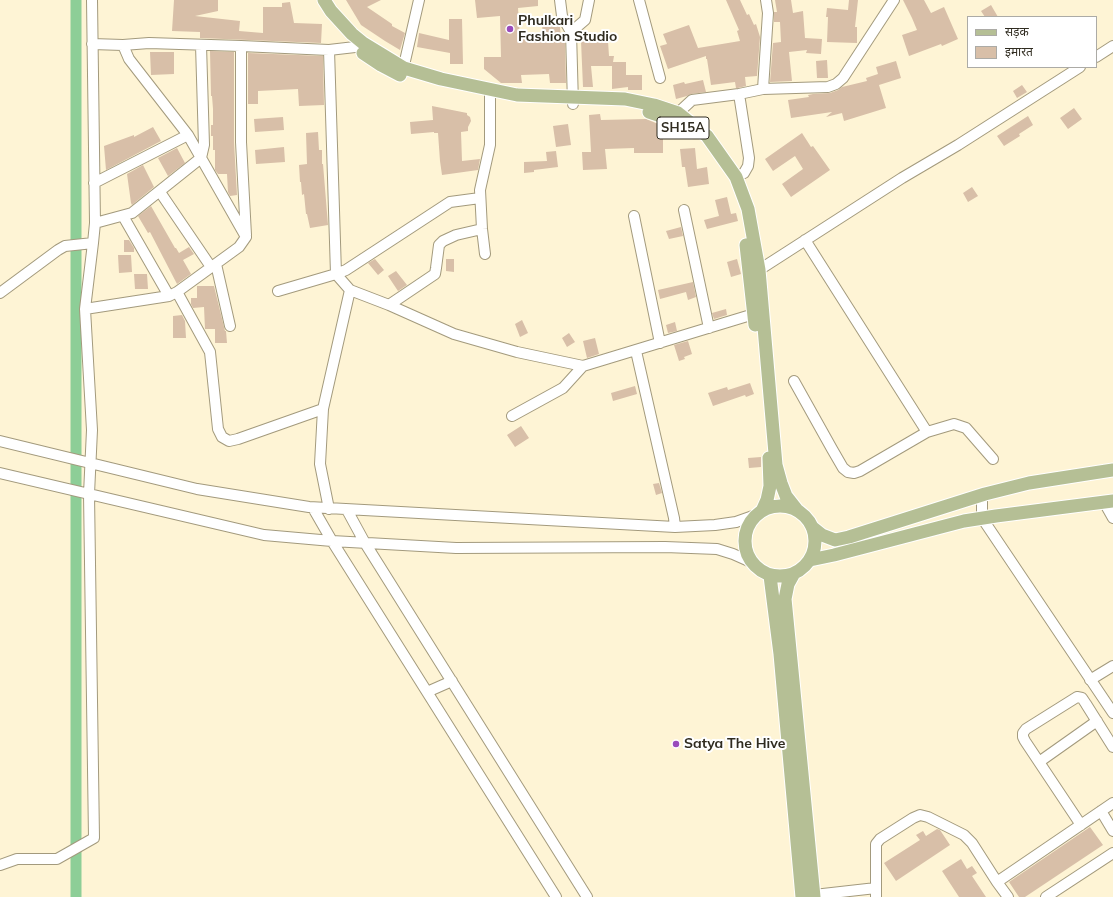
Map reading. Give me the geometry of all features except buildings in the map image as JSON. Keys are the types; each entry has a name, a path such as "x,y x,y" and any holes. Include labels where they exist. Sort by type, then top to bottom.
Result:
{"main road":[{"name":"SH15A","path":"316,0 334,26 359,45 381,65 403,72 441,88 490,93 515,101 573,100 638,109 658,115 677,118 707,136 736,177 748,209 759,270 770,486 767,500 758,513"},
{"name":"SH15A","path":"324,0 359,45"},
{"name":"SH15A","path":"677,118 691,133 706,145 721,165 734,190 740,210 745,237 754,314 763,367 776,465 786,496 797,510"},
{"path":"812,527 822,535 836,540 982,495 1029,483 1113,470"},
{"path":"810,560 982,518 1108,501"},
{"path":"775,506 786,506 797,510 806,517 812,527 815,538 814,549 810,560 802,569 793,574 781,577 770,576 760,571 751,562 745,551 744,539 747,527 758,513 775,506"},
{"path":"793,574 788,584 785,599 810,896"},
{"path":"770,576 810,896"}],"street":[{"path":"0,865 17,859 57,859 94,838 85,493 92,430 85,309 95,223 92,0"},
{"path":"403,72 419,0"},
{"path":"560,0 562,16 571,32 573,100"},
{"path":"571,32 585,20 589,0"},
{"path":"639,0 660,78"},
{"path":"763,89 768,13 766,0"},
{"path":"677,118 692,100 739,94 763,89 828,87 836,84 843,78 894,0"},
{"path":"92,44 123,45 149,43 329,50 359,45"},
{"path":"123,45 129,59 188,135 246,237"},
{"path":"95,223 132,213 201,158 204,145 201,45"},
{"path":"85,309 173,294 239,247 246,237 241,142 241,46"},
{"path":"1097,55 1113,46"},
{"path":"329,50 336,274 350,290 389,305 454,334 517,352 583,366 754,314"},
{"path":"759,270 902,178 958,145 1078,68"},
{"path":"485,254 480,190 490,145 490,93"},
{"path":"736,177 744,172 748,166 749,158 739,94"},
{"path":"94,183 188,135"},
{"path":"160,192 214,266 230,326"},
{"path":"278,291 346,270 450,202 480,198"},
{"path":"684,210 709,328"},
{"path":"123,216 210,352 218,428 222,437 229,441 238,439 323,409"},
{"path":"634,216 660,343"},
{"path":"389,305 434,274 439,245 443,241 456,235 482,229"},
{"path":"805,240 928,432"},
{"path":"0,293 65,246 93,243"},
{"path":"329,509 320,464 323,409 350,290"},
{"path":"636,351 675,528"},
{"path":"512,416 563,388 583,366"},
{"path":"794,381 843,468 848,472 854,473 860,471 928,432 954,424 966,428 993,459"},
{"path":"0,441 197,489 313,508 675,528 715,526 736,522 758,513"},
{"path":"0,473 264,535 332,541 456,548 665,547 717,549 751,562"},
{"path":"982,495 982,518 1113,713"},
{"path":"1108,501 1113,518"},
{"path":"313,508 332,541 556,897"},
{"path":"347,510 366,543 587,897"},
{"path":"1090,680 1113,666"},
{"path":"427,692 452,681"},
{"path":"1081,825 1023,737 1023,733 1026,729 1077,697 1082,698 1113,748"},
{"path":"1039,762 1097,721"},
{"path":"998,882 1113,803"},
{"path":"1101,811 1113,831"},
{"path":"810,896 876,892 876,844 880,839 920,815 928,817 964,835 972,843 1008,897"},
{"path":"1046,897 1113,853"}],"waterway":[{"path":"76,0 76,897"}],"place":[{"name":"Phulkari Fashion Studio","path":"510,29"},
{"name":"Satya The Hive","path":"676,744"}]}
